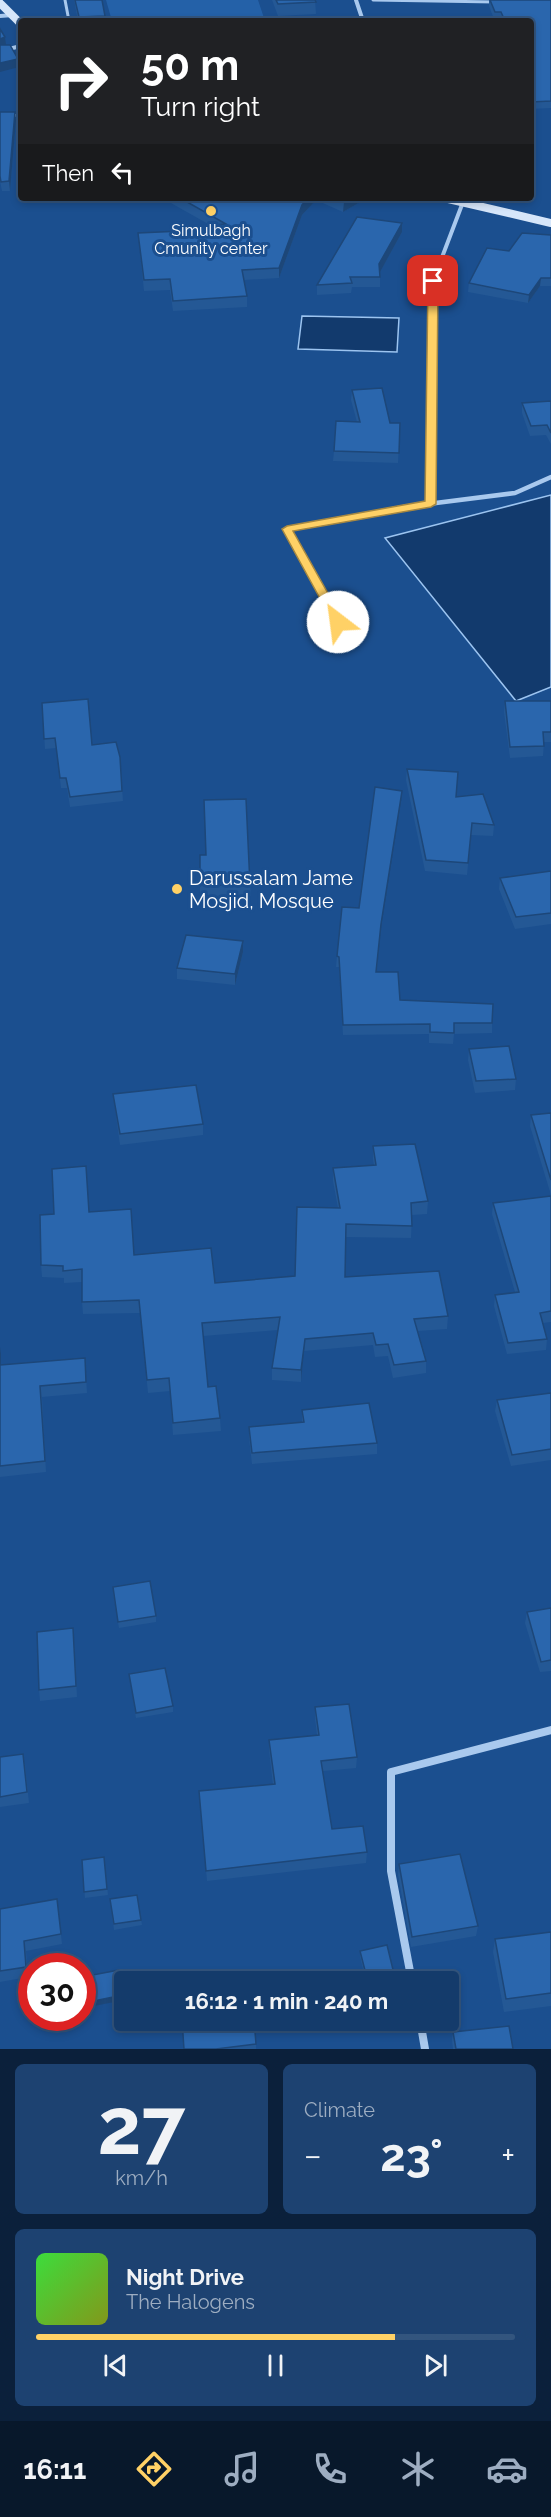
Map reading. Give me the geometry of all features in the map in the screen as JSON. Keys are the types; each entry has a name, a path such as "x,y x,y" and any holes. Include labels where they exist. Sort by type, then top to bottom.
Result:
{"main road":[{"path":"0,3 18,21"},
{"path":"458,201 551,223"}],"street":[{"path":"65,0 68,18"},
{"path":"356,0 362,18"},
{"path":"374,0 504,2"},
{"path":"0,16 13,15"},
{"path":"0,51 18,47"},
{"path":"0,117 18,115"},
{"path":"431,504 433,281 463,202"},
{"path":"338,622 287,529 431,504 515,493 551,477"},
{"path":"410,1971 391,1871 391,1772 551,1730"},
{"path":"422,2031 425,2049"}],"shaded area":[{"path":"106,0 258,0 264,18 111,18"},
{"path":"302,316 399,318 397,352 298,349"},
{"path":"551,495 551,687 516,701 385,538"}],"building":[{"path":"75,0 102,0 105,16 79,17"},
{"path":"276,0 315,0 316,2 278,4"},
{"path":"490,0 551,0 551,101 534,102 534,18 504,18 501,12 495,12"},
{"path":"0,29 5,37 0,39"},
{"path":"0,45 10,45 18,59 0,63"},
{"path":"0,112 15,112 9,181 1,182 0,176"},
{"path":"185,201 305,201 279,268 242,270 247,296 173,301 170,279 144,280 138,233 181,231 180,228 226,224"},
{"path":"357,217 402,223 379,264 380,277 350,277 352,283 317,285"},
{"path":"522,233 551,235 551,278 541,278 529,295 469,283 487,248 509,251"},
{"path":"382,388 390,423 400,423 399,453 334,451 336,421 360,422 352,390"},
{"path":"551,401 551,433 547,425 531,426 522,403"},
{"path":"88,699 92,745 116,742 120,757 122,791 70,797 66,778 60,778 55,738 44,739 42,703"},
{"path":"505,701 551,701 551,732 543,732 544,746 510,747"},
{"path":"407,769 458,772 456,797 483,794 494,825 472,823 468,863 426,860"},
{"path":"375,787 402,791 381,924 376,972 398,972 400,1000 493,1004 492,1023 454,1023 454,1033 430,1032 430,1024 343,1025 339,957 337,956 342,907 359,908"},
{"path":"246,799 250,885 200,885 200,855 206,855 204,800"},
{"path":"551,871 551,913 516,917 500,878"},
{"path":"186,935 243,941 235,974 177,968"},
{"path":"509,1046 516,1079 476,1081 469,1049"},
{"path":"196,1085 203,1124 120,1134 113,1094"},
{"path":"551,1113 551,1180 531,1115"},
{"path":"415,1144 428,1201 411,1203 412,1226 346,1224 345,1277 439,1271 448,1316 414,1319 426,1361 394,1365 388,1344 376,1345 373,1333 305,1339 301,1370 272,1368 280,1317 202,1323 208,1387 216,1386 220,1418 173,1423 169,1378 147,1380 139,1300 82,1302 82,1269 63,1271 63,1266 41,1265 40,1215 54,1214 52,1169 86,1166 89,1212 131,1209 134,1255 211,1248 215,1283 295,1276 297,1207 340,1208 333,1168 376,1165 373,1146"},
{"path":"551,1196 551,1311 540,1313 547,1339 508,1343 495,1295 519,1292 493,1203"},
{"path":"85,1358 86,1382 40,1386 45,1461 0,1466 0,1365"},
{"path":"551,1393 551,1449 512,1455 497,1400"},
{"path":"369,1403 377,1443 252,1453 249,1427 304,1422 302,1410"},
{"path":"150,1581 156,1616 118,1622 113,1587"},
{"path":"551,1608 551,1660 541,1662 527,1612"},
{"path":"73,1628 76,1686 39,1690 37,1632"},
{"path":"165,1668 173,1706 136,1713 129,1674"},
{"path":"349,1704 357,1757 321,1761 332,1829 363,1826 367,1852 206,1871 199,1791 275,1784 269,1740 319,1735 315,1707"},
{"path":"23,1754 27,1792 0,1797 0,1757"},
{"path":"460,1854 478,1926 412,1937 399,1864"},
{"path":"104,1857 107,1889 84,1892 82,1860"},
{"path":"137,1895 141,1920 114,1924 110,1899"},
{"path":"57,1899 61,1934 24,1941 25,1953 18,1953 18,1968 0,1971 0,1909"},
{"path":"551,1932 551,1993 506,1999 495,1939"},
{"path":"387,1945 393,1971 365,1971 360,1951"},
{"path":"119,1970 114,1971 114,1997 96,2001 96,1974"},
{"path":"509,2026 513,2049 456,2049 453,2032"},
{"path":"183,2031 255,2031 256,2044 216,2049 184,2049"}],"place":[{"name":"Simulbagh Cmunity center","path":"211,211"},
{"name":"Darussalam Jame Mosjid, Mosque","path":"177,889"}],"route":[{"path":"338,622 287,529 431,504 430,366 433,281"}]}
